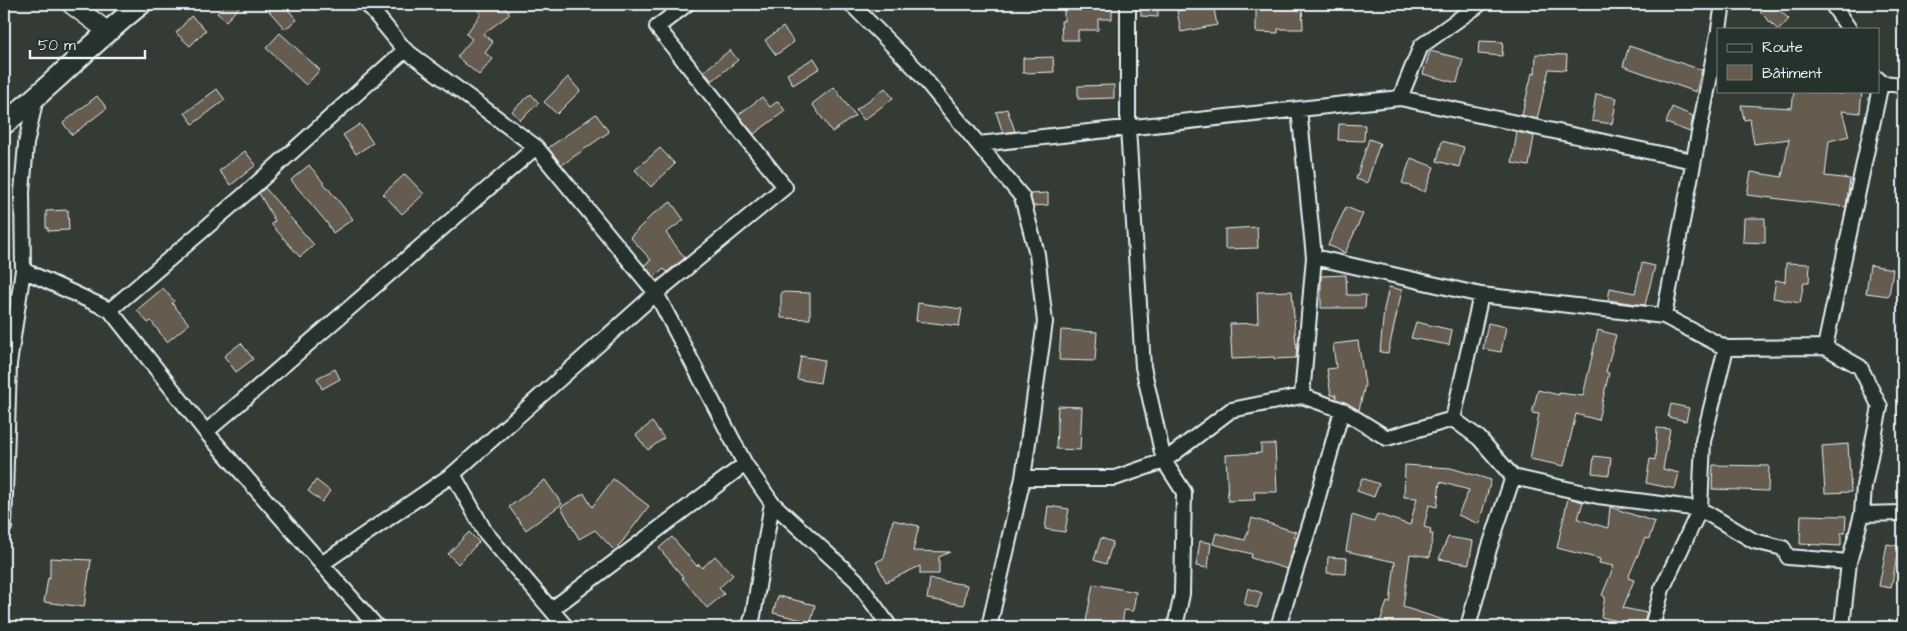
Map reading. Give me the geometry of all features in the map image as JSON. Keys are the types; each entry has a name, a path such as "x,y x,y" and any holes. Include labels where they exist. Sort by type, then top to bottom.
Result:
{"main road":[{"path":"4,124 36,98 107,31 141,4"}],"street":[{"path":"71,4 107,31"},
{"path":"367,4 405,50 536,147 656,293 745,464 772,503 856,580 890,627"},
{"path":"322,564 453,474 656,293 785,187 657,27 687,4"},
{"path":"851,4 917,70 1022,198 1036,254 1045,322 1023,478 989,627"},
{"path":"1128,4 1128,128 1143,366 1164,462 1184,492 1182,594 1174,627"},
{"path":"1400,98 1421,46 1480,4"},
{"path":"1719,28 1723,4"},
{"path":"1832,4 1848,28"},
{"path":"1664,316 1717,39"},
{"path":"110,310 244,195 405,50"},
{"path":"1880,81 1903,85"},
{"path":"1825,347 1877,92"},
{"path":"4,527 6,366 23,270 22,192 26,144 36,98"},
{"path":"979,144 1400,98 1694,161"},
{"path":"1299,109 1314,257 1302,396"},
{"path":"206,432 536,147"},
{"path":"1314,257 1481,295 1664,316 1726,348 1825,347 1860,366 1880,407 1864,486 1862,514 1849,562 1842,627"},
{"path":"23,270 110,310 206,432 377,627"},
{"path":"1453,419 1481,295"},
{"path":"1652,627 1662,589 1700,509 1703,441 1726,348"},
{"path":"1023,478 1114,478 1164,462 1231,410 1302,396 1342,410 1387,438 1453,419"},
{"path":"1278,627 1314,515 1342,410"},
{"path":"1453,419 1479,438 1513,477 1598,496 1700,509 1754,541 1783,548 1788,557 1849,562"},
{"path":"552,609 745,464"},
{"path":"453,474 485,532 566,627"},
{"path":"1468,627 1489,549 1513,477"},
{"path":"748,627 753,616 772,503"},
{"path":"1862,514 1903,513"}],"building":[{"path":"226,4 242,4 226,21 217,13"},
{"path":"278,4 283,4 297,20 285,29 269,11"},
{"path":"486,4 502,4 510,14 483,34 493,42 485,53 493,59 479,75 457,57 472,39 466,34 481,14 478,10"},
{"path":"1083,4 1112,4 1112,19 1098,19 1098,30 1078,30 1078,40 1062,40 1061,21 1064,21 1064,10 1083,10"},
{"path":"1141,4 1158,4 1158,17 1141,16"},
{"path":"1213,4 1217,25 1181,32 1177,11"},
{"path":"1256,4 1302,4 1303,29 1278,29 1278,33 1256,32"},
{"path":"1768,4 1773,4 1789,19 1781,28 1776,28 1760,12"},
{"path":"191,16 206,30 190,46 176,33"},
{"path":"783,27 794,42 776,55 765,40"},
{"path":"280,33 320,70 306,85 266,48"},
{"path":"1479,41 1503,42 1502,56 1478,54"},
{"path":"1629,46 1702,70 1696,92 1623,66"},
{"path":"730,50 738,60 712,81 704,71"},
{"path":"1430,51 1463,59 1457,83 1423,74"},
{"path":"1536,54 1567,55 1566,70 1549,69 1537,119 1522,115 1532,73 1535,74"},
{"path":"1053,57 1054,72 1023,73 1023,58"},
{"path":"814,58 820,68 793,85 787,74"},
{"path":"568,77 580,91 557,114 544,102"},
{"path":"1114,85 1114,98 1078,99 1078,86"},
{"path":"834,87 855,116 832,132 812,104"},
{"path":"885,88 893,98 864,120 856,110"},
{"path":"217,89 225,100 193,124 185,113"},
{"path":"1794,92 1843,94 1843,92 1862,92 1860,113 1842,111 1849,136 1829,141 1825,176 1850,179 1846,207 1747,195 1751,172 1782,177 1789,139 1754,144 1750,119 1744,120 1741,105 1792,108"},
{"path":"531,94 539,103 520,120 512,111"},
{"path":"1596,94 1617,98 1612,124 1592,121"},
{"path":"97,96 107,108 72,135 63,123"},
{"path":"762,97 770,107 778,101 785,111 754,134 738,115"},
{"path":"1672,107 1693,116 1690,132 1666,123"},
{"path":"1007,109 1015,131 1003,133 996,112"},
{"path":"596,114 609,132 562,165 548,148"},
{"path":"360,124 373,143 356,154 343,135"},
{"path":"1339,124 1365,125 1364,141 1338,140"},
{"path":"1517,132 1534,136 1529,166 1512,163"},
{"path":"1369,139 1380,143 1367,183 1356,179"},
{"path":"1442,141 1464,147 1459,167 1437,161"},
{"path":"660,148 675,164 651,187 635,170"},
{"path":"245,151 256,165 231,185 219,171"},
{"path":"1411,158 1434,167 1425,192 1402,183"},
{"path":"309,165 353,219 333,233 327,223 291,180"},
{"path":"405,174 424,194 402,214 383,194"},
{"path":"265,188 314,245 300,257 271,224 275,221 259,193"},
{"path":"1048,193 1048,205 1033,206 1030,194"},
{"path":"671,202 684,220 666,233 685,258 667,272 664,269 654,277 644,265 651,260 630,237 653,214"},
{"path":"1346,207 1363,214 1345,253 1328,245"},
{"path":"68,210 69,230 48,231 48,228 46,228 46,211"},
{"path":"1744,218 1765,218 1765,243 1743,242"},
{"path":"1257,227 1258,248 1225,249 1225,229"},
{"path":"1642,263 1655,266 1645,305 1608,300 1610,288 1635,293"},
{"path":"1786,263 1810,264 1809,282 1804,282 1800,303 1773,298 1776,280 1785,282"},
{"path":"1870,265 1893,269 1889,296 1866,293"},
{"path":"1346,275 1347,295 1366,295 1365,308 1321,308 1321,276"},
{"path":"1389,287 1402,290 1388,353 1380,352 1384,309"},
{"path":"163,288 189,324 167,342 151,321 148,323 137,310"},
{"path":"1292,291 1297,344 1296,358 1232,359 1230,324 1258,323 1257,292"},
{"path":"781,292 810,293 810,319 781,318"},
{"path":"918,303 962,309 959,326 916,321"},
{"path":"1416,322 1452,330 1449,345 1411,338"},
{"path":"1488,323 1506,327 1501,352 1483,349"},
{"path":"1061,330 1097,332 1095,361 1059,360"},
{"path":"1598,330 1616,335 1606,372 1609,373 1598,420 1576,414 1564,466 1530,459 1539,414 1532,413 1538,390 1559,395 1559,393 1583,396"},
{"path":"1358,341 1365,385 1359,410 1336,399 1336,395 1331,395 1327,369 1336,368 1333,344"},
{"path":"241,343 253,359 236,372 224,356"},
{"path":"801,356 824,360 820,383 797,379"},
{"path":"335,369 340,379 322,389 317,378"},
{"path":"1671,404 1689,408 1686,421 1668,417"},
{"path":"1058,406 1082,407 1080,450 1056,449"},
{"path":"652,422 664,438 648,450 636,435"},
{"path":"1657,428 1670,429 1663,469 1679,473 1675,489 1646,483 1650,459 1655,460"},
{"path":"1261,444 1275,444 1277,492 1254,492 1255,500 1228,501 1226,455 1261,453"},
{"path":"1848,444 1851,492 1825,493 1822,446"},
{"path":"1594,456 1611,458 1609,475 1592,473"},
{"path":"1405,465 1451,468 1491,480 1479,524 1458,515 1469,490 1440,482 1437,507 1429,505 1424,527 1431,529 1430,534 1433,534 1430,557 1410,554 1403,607 1459,625 1459,627 1378,627 1387,602 1390,603 1395,562 1346,551 1352,515 1374,522 1377,514 1410,525 1417,498 1404,497"},
{"path":"1713,465 1769,466 1768,491 1712,489"},
{"path":"1362,478 1379,484 1374,497 1357,491"},
{"path":"613,479 649,506 614,550 595,530 579,539 561,507 584,493 592,507"},
{"path":"316,480 330,491 322,502 308,491"},
{"path":"545,480 562,504 526,530 509,507"},
{"path":"1568,498 1583,502 1578,519 1608,528 1610,507 1655,522 1649,539 1645,538 1628,578 1634,580 1623,608 1647,613 1643,627 1601,617 1605,597 1602,595 1614,566 1599,563 1600,559 1557,548"},
{"path":"1048,506 1069,509 1065,532 1045,529"},
{"path":"1801,515 1846,516 1845,533 1841,533 1841,546 1800,544"},
{"path":"1252,518 1296,532 1294,537 1297,537 1287,569 1251,558 1252,554 1213,544 1216,533 1245,540"},
{"path":"893,520 919,526 913,551 950,552 939,557 939,574 920,574 920,566 886,582 876,562 884,558"},
{"path":"469,532 479,542 458,564 448,554"},
{"path":"672,537 697,566 699,564 702,568 715,556 733,575 719,588 724,594 707,608 659,548"},
{"path":"1448,537 1473,541 1469,564 1439,559"},
{"path":"1101,538 1113,542 1106,564 1094,560"},
{"path":"1200,541 1211,543 1208,568 1196,566"},
{"path":"1887,544 1899,546 1891,588 1879,586"},
{"path":"1328,557 1347,558 1346,574 1327,573"},
{"path":"50,558 91,560 84,607 44,602 48,578 50,579"},
{"path":"930,579 967,585 964,605 927,599"},
{"path":"1093,584 1136,592 1133,611 1124,610 1122,627 1085,627"},
{"path":"1248,588 1262,593 1257,608 1244,604"},
{"path":"778,596 815,605 811,622 773,613"}]}
